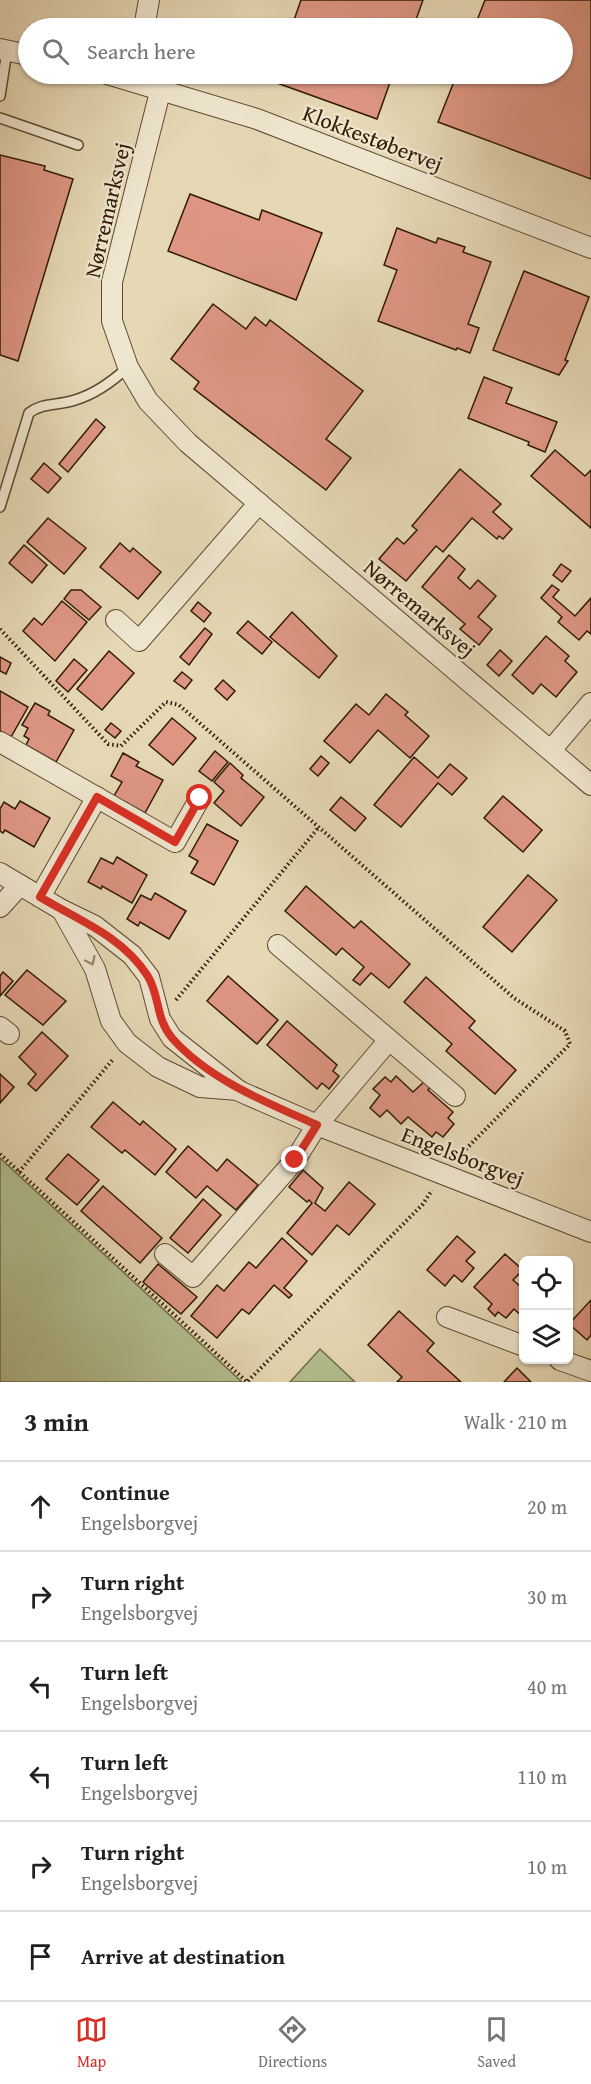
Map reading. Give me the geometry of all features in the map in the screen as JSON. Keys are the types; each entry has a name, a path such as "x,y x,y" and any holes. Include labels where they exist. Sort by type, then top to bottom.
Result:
{"street":[{"path":"146,18 149,0"},
{"name":"Klokkestøbervej","path":"152,84 257,119 591,248"},
{"name":"Nørremarksvej","path":"161,88 112,282 112,321 128,367 148,401 188,443 591,785"},
{"path":"116,620 140,640 259,503"},
{"path":"551,750 591,703"},
{"path":"0,742 175,842 200,798"},
{"path":"40,897 97,797"},
{"name":"Engelsborgvej","path":"0,873 62,910 95,926 132,955 149,977 160,1019 172,1038 238,1090 317,1125 591,1232"},
{"path":"0,908 20,885"},
{"name":"Engelsborgvej","path":"62,910 95,969 111,1021 127,1043 158,1067 200,1087 238,1090"},
{"path":"278,945 455,1096"},
{"path":"165,1254 193,1277 295,1160 317,1125 389,1040"},
{"path":"447,1317 519,1344"},
{"path":"573,1364 591,1371"}],"lane":[{"path":"0,96 4,50"},
{"path":"0,118 78,145"},
{"path":"0,507 29,413 39,405 74,400 111,382 128,367"}],"path":[{"path":"0,629 108,744 121,746 166,702 179,705 514,998 565,1031 570,1044 442,1174"}],"green space":[{"path":"0,1158 242,1382 0,1382"},
{"path":"320,1349 355,1382 290,1382"}],"building":[{"path":"301,0 423,0 417,18 295,18"},
{"path":"485,0 591,0 591,179 438,122 453,84 573,84 573,18 478,18"},
{"path":"280,84 389,84 377,119"},
{"path":"0,155 45,166 44,170 73,179 18,361 0,355"},
{"path":"190,194 259,220 262,210 322,233 296,300 168,251"},
{"path":"397,228 436,243 438,238 465,247 463,252 491,262 468,324 479,328 470,353 378,321 397,270 384,265"},
{"path":"524,271 589,297 565,360 568,361 559,375 493,350"},
{"path":"213,304 246,329 255,317 266,326 270,320 363,391 326,439 351,458 326,490 194,389 199,382 171,359"},
{"path":"484,377 512,388 506,403 557,422 545,452 528,445 529,442 468,418"},
{"path":"96,419 105,427 68,472 59,464"},
{"path":"555,450 585,476 591,470 591,528 531,476"},
{"path":"44,463 61,478 48,493 31,479"},
{"path":"460,469 501,504 493,512 512,529 503,539 499,536 497,539 472,518 443,552 436,546 406,581 379,559 397,538 404,544 417,530 412,526"},
{"path":"48,518 86,548 64,574 27,542"},
{"path":"120,543 130,552 133,548 161,572 138,599 100,567"},
{"path":"24,545 47,565 32,583 9,563"},
{"path":"449,555 465,569 458,578 470,589 478,580 496,596 478,617 492,629 479,645 460,629 465,624 422,587"},
{"path":"561,564 571,571 562,582 553,575"},
{"path":"552,585 559,590 553,597 575,616 591,598 591,634 587,631 579,640 558,622 562,617 541,598"},
{"path":"71,590 81,590 101,607 89,620 64,599"},
{"path":"62,601 87,622 55,661 23,631 34,618 42,625"},
{"path":"198,602 211,613 204,622 191,611"},
{"path":"292,612 337,656 319,678 270,637"},
{"path":"248,621 272,642 262,654 237,633"},
{"path":"205,628 212,634 189,665 180,657"},
{"path":"546,636 569,656 565,661 577,672 556,697 541,684 533,694 512,675"},
{"path":"500,650 512,661 499,676 487,665"},
{"path":"109,651 134,673 102,710 77,689"},
{"path":"0,657 11,663 6,674 0,671"},
{"path":"74,659 87,670 68,692 56,681"},
{"path":"182,672 192,680 185,689 174,681"},
{"path":"223,680 235,691 227,700 215,689"},
{"path":"0,691 28,707 11,737 0,731"},
{"path":"386,694 408,712 405,715 429,736 410,758 378,730 350,763 324,741 356,704 369,715"},
{"path":"35,703 50,711 48,715 74,730 56,762 26,745 29,739 24,736 28,728 22,725"},
{"path":"172,718 196,738 173,765 149,745"},
{"path":"111,723 121,731 115,738 105,730"},
{"path":"215,751 228,762 212,781 199,771"},
{"path":"123,753 139,762 136,766 163,780 145,813 114,796 122,782 111,776"},
{"path":"321,756 329,763 318,776 310,769"},
{"path":"414,757 438,778 450,764 467,778 452,795 438,783 401,827 374,805"},
{"path":"230,763 243,775 241,778 264,797 241,826 214,803 224,791 214,782"},
{"path":"503,796 542,830 523,852 484,818"},
{"path":"341,797 366,818 355,831 330,810"},
{"path":"20,801 50,818 34,847 5,830 3,833 0,831 0,809 4,802 15,809"},
{"path":"207,824 238,841 214,885 191,873 198,861 189,856"},
{"path":"117,857 147,875 132,903 102,886 101,889 88,882 101,858 113,864"},
{"path":"528,875 557,900 512,952 483,927"},
{"path":"306,886 354,928 361,921 410,964 389,988 371,973 360,985 353,980 364,967 342,948 336,955 285,911"},
{"path":"155,893 186,911 169,939 140,922 138,926 127,919 141,895 151,900"},
{"path":"27,970 66,1001 43,1025 5,995"},
{"path":"3,972 13,981 0,996 0,976"},
{"path":"228,976 278,1020 257,1044 207,1001"},
{"path":"426,977 475,1021 469,1028 516,1070 495,1094 446,1051 452,1044 404,1002"},
{"path":"287,1021 337,1065 333,1071 339,1076 329,1089 322,1083 317,1089 267,1045"},
{"path":"42,1032 68,1056 36,1091 28,1084 36,1074 19,1057"},
{"path":"0,1074 14,1087 0,1103"},
{"path":"396,1076 413,1092 426,1080 432,1085 428,1090 453,1112 448,1118 454,1124 443,1137 436,1132 432,1137 408,1117 401,1124 387,1110 380,1117 370,1108 380,1095 373,1089 385,1077 391,1082"},
{"path":"113,1102 140,1125 143,1121 176,1149 155,1175 125,1150 122,1153 91,1127"},
{"path":"188,1146 217,1171 227,1159 258,1185 236,1210 207,1186 196,1198 166,1172"},
{"path":"68,1154 99,1180 77,1205 46,1179"},
{"path":"303,1170 323,1188 315,1203 325,1211 349,1182 375,1204 349,1235 337,1225 312,1255 287,1233 312,1203 309,1200 307,1202 289,1187"},
{"path":"103,1186 162,1238 140,1263 81,1211"},
{"path":"203,1199 221,1215 188,1253 170,1238"},
{"path":"457,1236 475,1252 466,1261 474,1268 462,1282 454,1275 445,1286 427,1270"},
{"path":"282,1238 307,1261 284,1288 292,1295 289,1298 274,1285 249,1314 242,1309 217,1338 191,1316 217,1285 224,1291 249,1262 256,1268"},
{"path":"505,1254 519,1266 519,1274 513,1280 519,1285 519,1314 514,1309 506,1318 498,1312 495,1316 488,1309 492,1304 474,1287"},
{"path":"158,1264 197,1297 181,1314 143,1282"},
{"path":"591,1300 591,1335 587,1340 573,1328 573,1320"},
{"path":"399,1311 434,1343 427,1351 461,1382 397,1382 402,1377 368,1345"},
{"path":"517,1368 531,1382 504,1382"}],"route":[{"path":"200,798 175,842 97,797 40,897 95,926 132,955 149,977 160,1019 172,1038 191,1054 238,1090 317,1125 295,1160"}]}
